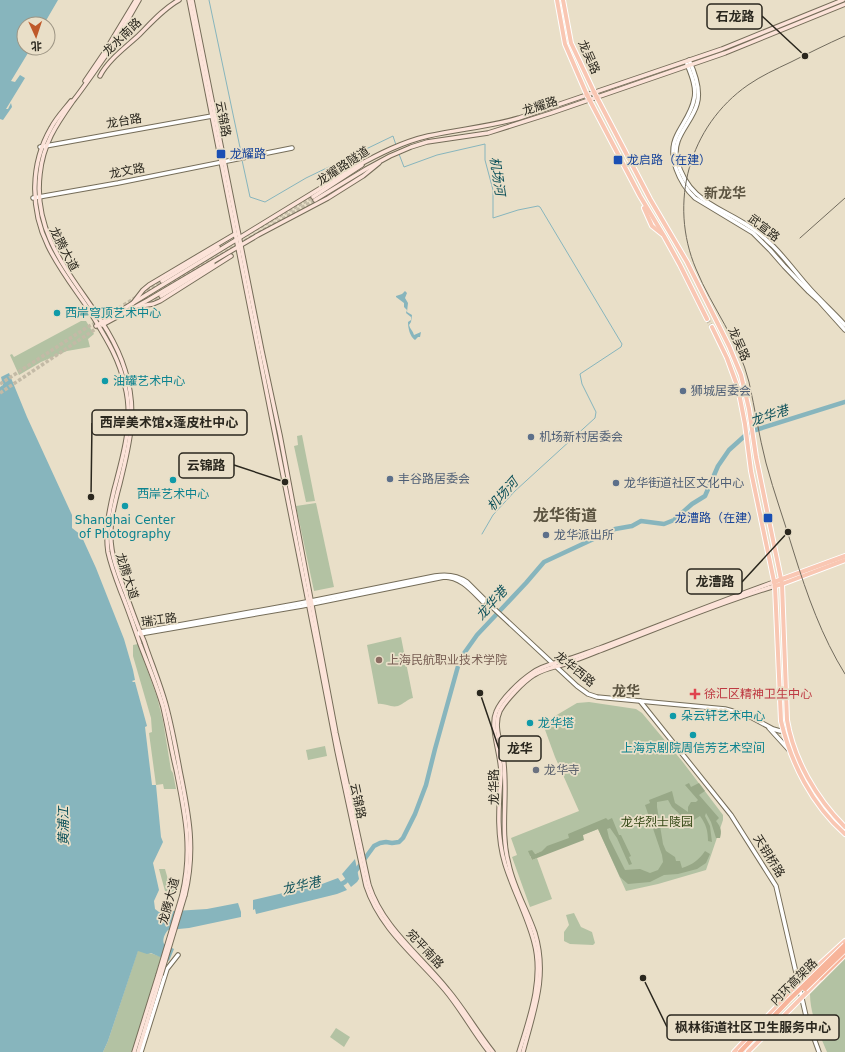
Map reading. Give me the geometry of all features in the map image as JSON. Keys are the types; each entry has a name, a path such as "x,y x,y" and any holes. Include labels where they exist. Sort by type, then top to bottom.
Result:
{"highway":[{"name":"内环高架路","path":"740,1052 845,944"},
{"name":"内环高架路","path":"744,1052 790,1003 845,953"},
{"path":"821,978 845,953"}],"main road":[{"name":"龙腾大道","path":"136,0 104,53 43,146 36,198 52,244 100,325 118,361 124,378 128,398 129,417 127,437 109,511 107,536 108,552 112,567 139,634 158,690 185,818 190,852 181,898 138,1052"},
{"name":"龙腾大道","path":"86,81 107,55 139,0"},
{"name":"龙水南路","path":"100,76 114,58 164,10 179,0"},
{"name":"云锦路","path":"189,0 212,116 223,162"},
{"name":"云锦路","path":"192,0 239,249 281,441 336,751 360,852"},
{"name":"龙吴路","path":"557,0 565,44 586,95 640,196 652,226 664,236 708,319"},
{"name":"龙吴路","path":"563,0 571,43 594,92 650,200 687,262 734,355 746,391 756,457 781,582 787,720 789,730"},
{"name":"龙耀路","path":"100,325 237,237 355,167 396,146 429,136 503,123 741,42 843,0"},
{"name":"龙耀路","path":"128,311 160,301 239,249 334,194 363,176 381,161 399,152 427,142 500,129 743,46 845,4"},
{"name":"龙耀路隧道","path":"381,161 314,198 384,152"},
{"name":"龙耀路","path":"133,303 149,284 229,238 237,237"},
{"path":"217,248 229,238"},
{"path":"162,281 217,248 232,241"},
{"name":"龙耀路","path":"100,325 230,255"},
{"path":"161,296 230,255"},
{"name":"龙吴路","path":"712,326 728,358 735,378 745,424 751,471 774,584 781,721 784,731"},
{"path":"781,582 845,556"},
{"path":"774,584 845,560"},
{"name":"龙华路","path":"523,1052 538,993 541,963 534,932 512,877 507,858 503,820 505,774 497,720 500,712 508,700 527,680 559,662 708,606 774,584"},
{"name":"龙华路","path":"519,1052 534,1001 538,976 534,943 505,863 501,847 498,819 501,772 494,723 496,712 507,696 532,673 553,665 581,658 774,584"},
{"path":"789,730 801,764 812,785 819,797 845,827"},
{"path":"784,731 790,751 814,799 845,834"},
{"name":"宛平南路","path":"360,852 372,894 383,917 448,989 493,1052"},
{"name":"宛平南路","path":"360,852 364,877 369,895 381,918 391,932 445,990 489,1052"},
{"path":"734,1052 798,984 845,941"},
{"path":"748,1052 802,999 821,978"},
{"name":"龙腾大道","path":"134,1052 148,1014"}],"street":[{"path":"688,61 694,86 695,98 673,144 675,167 680,178 695,198 748,230 762,242 845,330"},
{"name":"武宣路","path":"690,65 699,95 697,105 680,135 676,148 676,158 682,174 699,197 750,226 775,247 811,290 845,325"},
{"name":"龙台路","path":"43,146 212,116"},
{"name":"龙文路","path":"36,198 118,184 242,157 292,148"},
{"name":"瑞江路","path":"139,634 436,578 453,577"},
{"name":"龙华西路","path":"453,577 470,584 553,665 577,686 592,696 725,709 747,715 773,729 784,731 789,730"},
{"name":"龙华西路","path":"462,580 485,603 490,605"},
{"name":"天钥桥路","path":"640,701 731,815 776,886 808,1025 818,1052"},
{"path":"765,725 790,751"},
{"path":"141,1052 167,969 178,955"}],"green space":[{"path":"81,321 86,321 94,334 88,339 90,347 67,351 41,362 19,375 10,355 12,354 14,357"},
{"path":"302,435 315,501 306,502 294,446 298,445 297,436"},
{"path":"316,503 334,587 314,591 296,506"},
{"path":"401,637 413,698 395,706 378,704 367,645"},
{"path":"138,644 157,697 176,789 164,789 163,784 156,785 149,733 152,732 151,718 133,656 133,645"},
{"name":"龙华烈士陵园","path":"589,702 636,709 642,713 682,761 723,815 723,820 706,870 658,884 626,891 598,829 530,856 532,860 537,858 552,899 530,907 512,857 517,855 511,838 579,811 555,757 544,727 550,719 577,703"},
{"path":"325,746 327,756 308,760 306,750"},
{"path":"689,783 691,787 699,783 705,791 699,795 719,818 716,821 721,829 720,838 716,838 711,822 706,813 705,816 710,826 712,842 708,841 708,834 704,822 700,816 689,823 672,807 668,800 657,802 657,807 663,844 666,851 675,857 676,861 680,861 682,868 695,862 705,851 710,854 706,863 697,869 678,874 664,875 650,882 628,884 620,877 598,829 583,835 584,840 532,860 528,851 532,850 535,854 542,851 547,846 569,838 568,834 606,818 608,820 612,818 619,835 621,835 631,856 629,857 632,864 629,865 617,838 610,828 607,829 609,838 625,870 640,869 650,873 658,870 663,862 662,855 645,805 650,803 649,800 672,791 675,803 688,812 688,807 691,802 696,802 698,800 685,785"},
{"path":"159,869 165,869 169,883 176,885 174,893 165,891"},
{"path":"574,913 581,927 592,932 595,943 593,945 570,944 564,941 564,932 569,925 566,915"},
{"path":"138,950 161,957 132,1052 103,1052 108,1041"},
{"path":"845,959 845,1052 827,1052 813,1016 810,994"},
{"path":"336,1028 350,1037 344,1047 330,1037"}],"water":[{"path":"0,0 58,0 49,16 16,16 16,56 26,56 11,81 15,82 20,75 25,78 6,109 8,109 11,103 12,107 3,120 0,119"},
{"path":"405,291 407,293 405,298 408,303 407,312 412,315 411,322 409,326 414,335 421,332 420,337 415,340 413,339 408,327 408,322 411,320 411,317 406,313 407,310 404,307 404,303 396,297"},
{"name":"黄浦江","path":"9,373 27,417 72,515 72,528 81,535 96,568 124,639 133,670 135,680 132,681 135,682 147,726 145,727 152,785 156,785 161,837 163,842 153,863 159,890 154,901 155,909 159,912 207,909 238,903 241,912 241,917 189,928 168,930 163,942 174,949 169,961 151,953 147,954 138,951 103,1052 0,1052 0,387 3,385 1,377"},
{"path":"355,859 359,879 351,887 342,874"},
{"path":"338,878 347,890 337,894 256,914 255,909 253,910 253,900 322,884"}],"waterway":[{"name":"机场河","path":"209,0 242,157"},
{"name":"机场河","path":"242,160 250,197 265,202 306,178 393,136 396,145"},
{"name":"机场河","path":"399,154 404,167 437,155 485,144 485,160 493,190 493,218 518,210 538,206 540,207 622,344 621,347 580,374 582,384 596,412 595,418 515,491 493,515 482,534"},
{"name":"龙华港","path":"338,886 345,882 355,872 374,846 386,842 399,842 403,838 415,814 426,785 460,659 477,635 544,562 615,529 632,526 641,521 664,524 674,520 692,504 705,496 718,466 729,450 749,432 845,402"}],"tunnel":[{"path":"246,235 313,197"},
{"path":"140,302 315,200"},
{"path":"119,308 162,281"},
{"path":"130,312 161,296"},
{"path":"0,384 86,328 122,308"},
{"path":"707,319 712,327"},
{"path":"0,393 100,326"}],"railway":[{"path":"845,36 763,76 748,85 728,102 711,122 698,144 689,168 685,193 684,218 688,244 696,269 745,367 766,463 804,584 822,631 845,674"},
{"path":"800,238 845,198"}],"place":[{"name":"石龙路","path":"805,56"},
{"name":"龙耀路","path":"221,154"},
{"name":"龙启路（在建）","path":"618,160"},
{"name":"西岸穹顶艺术中心","path":"57,313"},
{"name":"油罐艺术中心","path":"105,381"},
{"name":"狮城居委会","path":"683,391"},
{"name":"机场新村居委会","path":"531,437"},
{"name":"丰谷路居委会","path":"390,479"},
{"name":"西岸艺术中心","path":"173,480"},
{"name":"云锦路","path":"285,482"},
{"name":"龙华街道社区文化中心","path":"616,483"},
{"name":"西岸美术馆x蓬皮杜中心","path":"91,497"},
{"name":"Shanghai Center of Photography","path":"125,506"},
{"name":"龙漕路（在建）","path":"768,518"},
{"name":"龙漕路","path":"788,532"},
{"name":"龙华派出所","path":"546,535"},
{"name":"上海民航职业技术学院","path":"379,660"},
{"name":"龙华","path":"480,693"},
{"name":"徐汇区精神卫生中心","path":"695,694"},
{"name":"朵云轩艺术中心","path":"673,716"},
{"name":"龙华塔","path":"530,723"},
{"name":"上海京剧院周信芳艺术空间","path":"693,735"},
{"name":"龙华寺","path":"536,770"},
{"name":"枫林街道社区卫生服务中心","path":"643,978"}],"district":[{"name":"新龙华","path":"725,193"},
{"name":"龙华街道","path":"565,515"},
{"name":"龙华","path":"626,691"}]}
